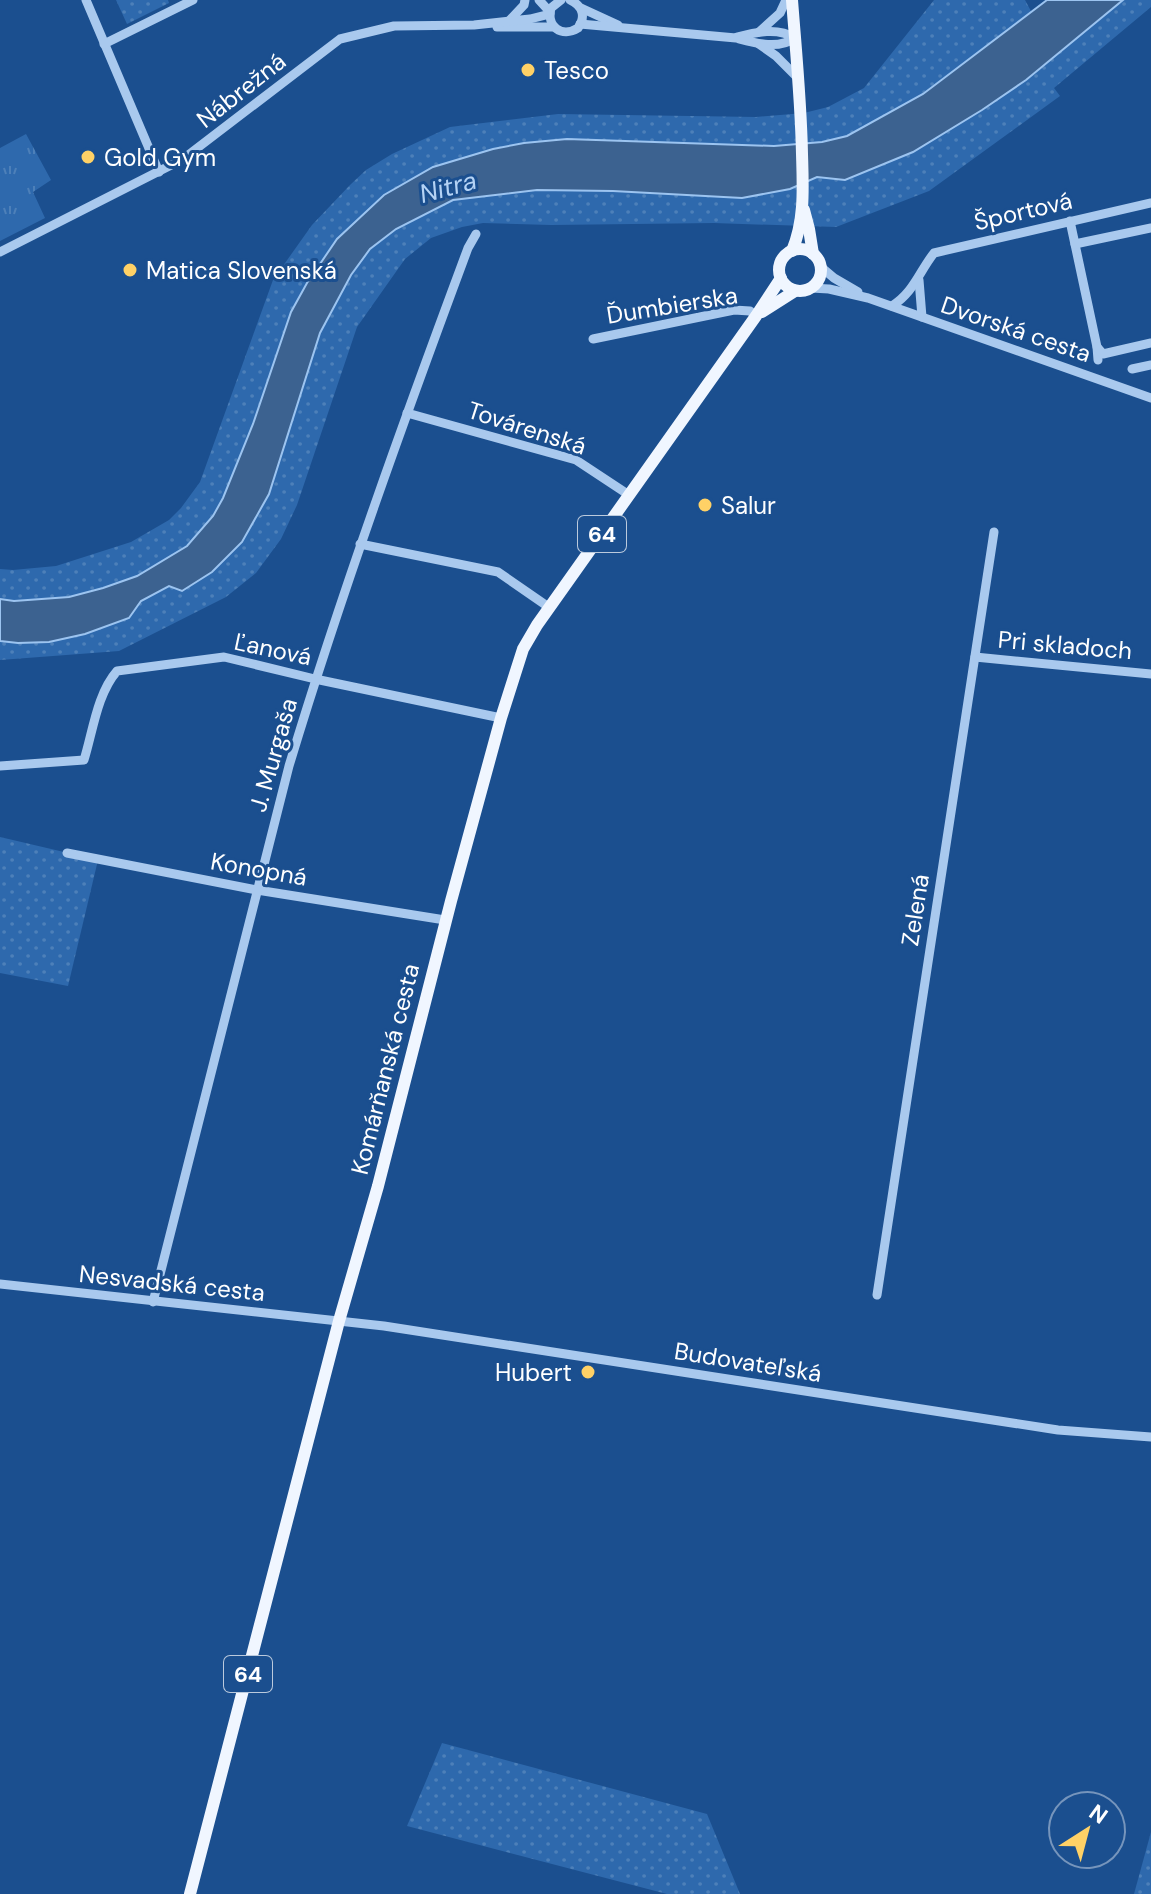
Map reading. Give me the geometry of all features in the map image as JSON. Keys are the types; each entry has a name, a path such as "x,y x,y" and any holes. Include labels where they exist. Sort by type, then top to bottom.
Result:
{"main road":[{"name":"64","path":"781,278 779,270 782,260 792,251 797,240 803,208 799,79 789,0"},
{"name":"64","path":"803,208 813,254 821,267"},
{"path":"792,251 803,250 813,254"},
{"path":"811,288 819,279 821,267"},
{"path":"781,278 785,285 795,291"},
{"name":"Komárňanská cesta","path":"190,1894 339,1321 419,1032 445,920 523,649 781,278"},
{"name":"64","path":"795,291 811,288"},
{"name":"Komárňanská cesta","path":"756,316 795,291"}],"street":[{"path":"86,0 159,172"},
{"path":"104,44 193,0"},
{"path":"508,22 525,0"},
{"path":"539,0 550,13"},
{"path":"554,27 550,13 561,0"},
{"path":"570,0 621,27"},
{"path":"759,32 789,0"},
{"path":"580,7 583,16 580,24 736,38 758,44 786,44 795,38 786,33 759,32 736,38"},
{"name":"Nábrežná","path":"0,252 183,159 340,39 394,26 474,25 530,19 550,13"},
{"name":"Nábrežná","path":"474,25 554,27 568,32 580,24"},
{"path":"758,44 776,56 799,79"},
{"name":"Športová","path":"892,306 919,280 925,264 934,253 1151,203"},
{"path":"1070,221 1100,354 1092,377"},
{"path":"1075,244 1151,228"},
{"name":"J. Murgaša","path":"153,1302 289,766 315,679 407,413 468,248 476,234"},
{"name":"Dvorská cesta","path":"821,267 868,298"},
{"path":"919,280 922,317"},
{"name":"Dvorská cesta","path":"811,288 868,298 1151,398"},
{"name":"Ďumbierska","path":"593,339 734,310 750,311 756,316"},
{"path":"1100,354 1151,343"},
{"path":"1132,369 1151,365"},
{"name":"Továrenská","path":"407,413 576,460 629,495"},
{"name":"Zelená","path":"877,1295 994,532"},
{"path":"360,544 498,572 550,608"},
{"name":"Ľanová","path":"0,766 84,760 104,691 117,671 224,657 501,718"},
{"name":"Pri skladoch","path":"975,657 1151,674"},
{"name":"Konopná","path":"67,853 257,890 445,920"},
{"name":"Nesvadská cesta","path":"0,1284 339,1321"},
{"name":"Budovateľská","path":"339,1321 1058,1430 1151,1437"}],"green space":[{"path":"116,0 168,0 169,3 127,24"},
{"path":"934,0 1025,0 1032,13 923,94 847,136 822,142 774,146 567,139 524,143 433,167 384,195 337,239 307,283 291,312 253,424 223,498 213,516 187,546 137,576 103,588 69,597 14,601 0,599 0,569 56,566 131,542 169,520 181,508 200,482 273,280 312,225 366,170 450,127 558,114 756,117 804,113 828,107 864,88"},
{"path":"1123,0 1151,0 1151,7 1054,88 1060,96 929,191 836,227 714,223 483,223 431,238 405,259 357,327 297,505 281,539 256,573 226,597 119,651 0,660 0,641 50,642 85,634 128,618 141,601 169,586 269,494 320,333 351,275 370,249 396,229 453,200 537,190 742,198 790,189 817,177 845,180 913,152 1026,80"},
{"path":"26,134 51,180 33,192 45,218 0,241 0,148"},
{"path":"0,837 98,860 68,986 0,973"},
{"path":"442,1743 707,1814 740,1894 667,1894 407,1826"},
{"path":"1151,1832 1151,1894 1134,1894"}],"water":[{"name":"Nitra","path":"1047,0 1123,0 1026,80 982,110 913,152 845,180 817,177 790,189 742,198 537,190 453,200 396,229 370,249 351,275 320,333 269,494 242,542 212,572 182,591 169,586 141,601 129,618 85,634 49,642 0,641 0,599 14,601 69,597 137,576 187,546 213,516 253,424 291,312 337,239 384,195 433,167 524,143 567,139 774,146 822,142 847,136 923,94"}],"place":[{"name":"Tesco","path":"528,70"},
{"name":"Gold Gym","path":"88,157"},
{"name":"Matica Slovenská","path":"130,270"},
{"name":"Salur","path":"705,505"},
{"name":"Hubert","path":"588,1372"}]}
